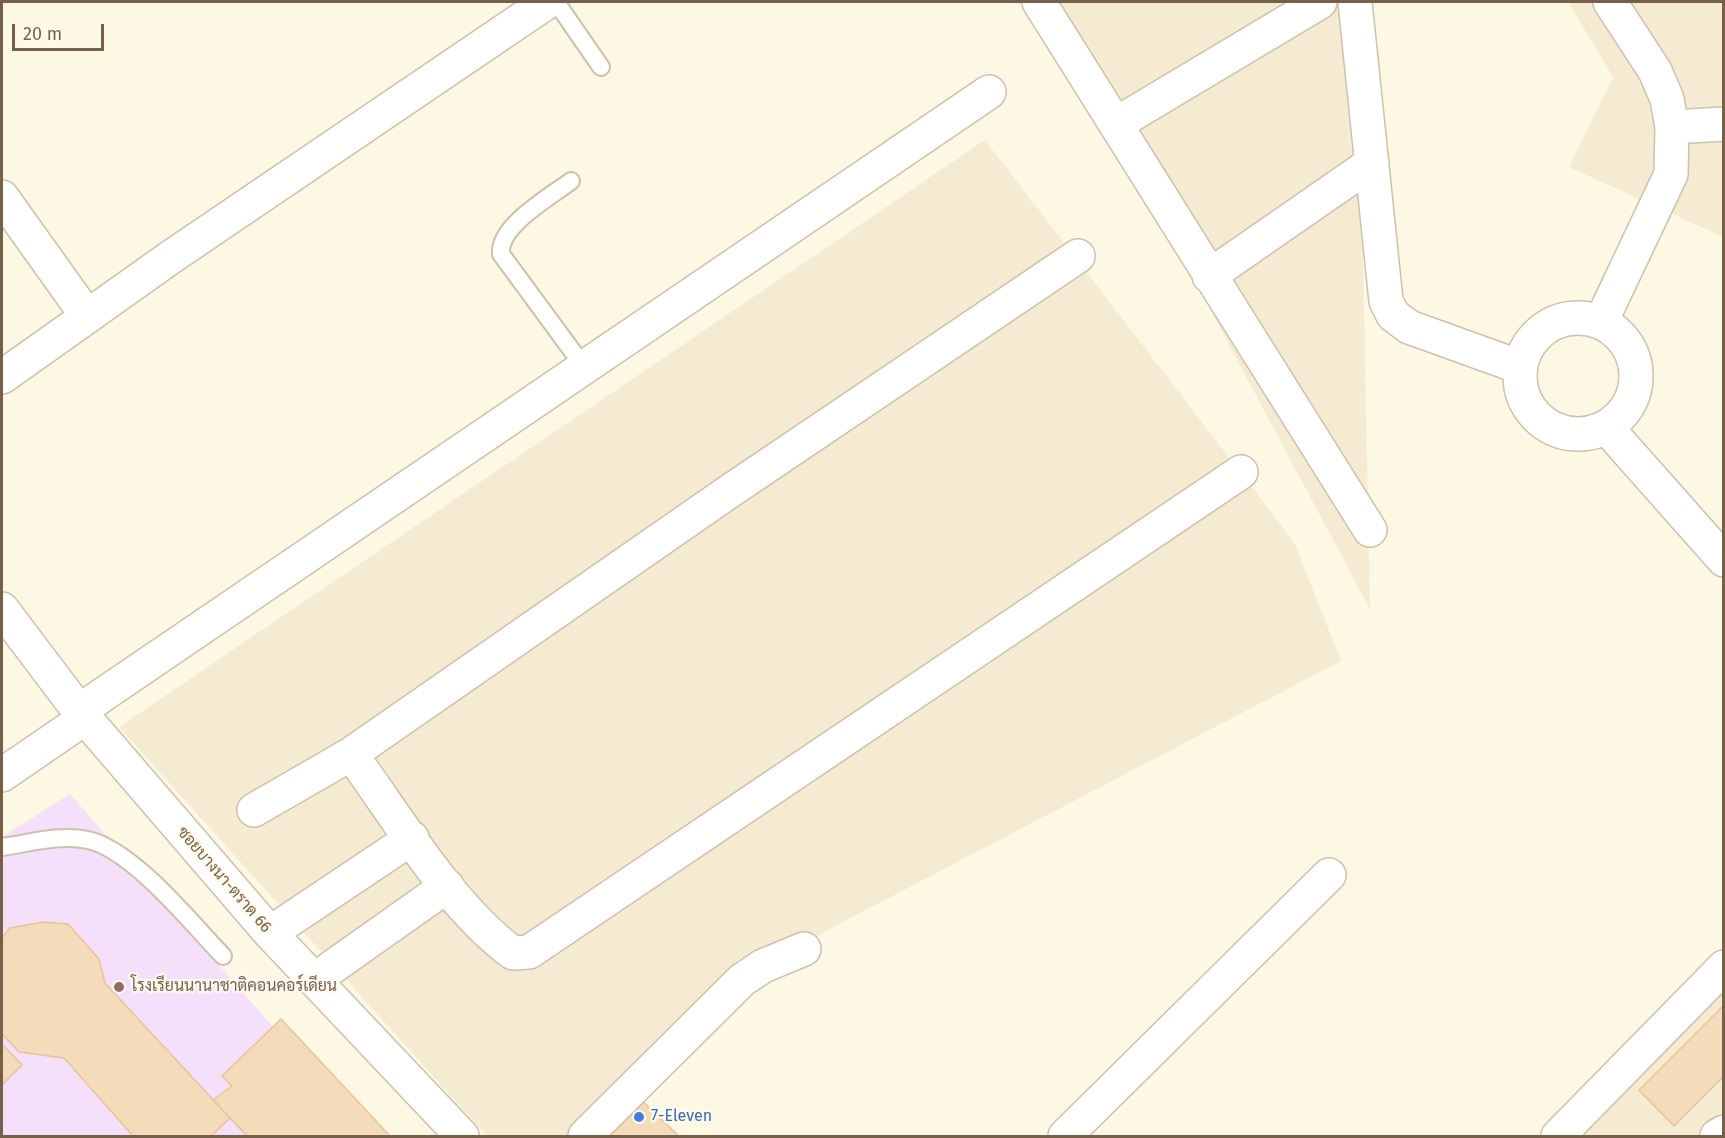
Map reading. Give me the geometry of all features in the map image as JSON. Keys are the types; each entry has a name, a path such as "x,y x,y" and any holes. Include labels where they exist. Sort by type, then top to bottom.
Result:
{"street":[{"path":"2,377 87,316 547,2"},
{"path":"1040,2 1209,276 1370,530"},
{"path":"1116,124 1320,2"},
{"path":"1355,2 1386,301 1393,315 1409,327 1520,367"},
{"path":"1601,322 1671,174 1672,127 1667,99 1655,71 1610,2"},
{"path":"2,775 82,715 584,368 989,92"},
{"path":"1672,127 1724,124"},
{"path":"1209,276 1372,163"},
{"path":"2,197 87,316"},
{"path":"254,810 351,754 727,494 1078,256"},
{"path":"1584,318 1601,322 1623,339 1636,363 1637,382 1632,400 1607,428 1589,435 1570,435 1536,419 1526,404 1520,386 1520,367 1525,350 1549,325 1566,319 1584,318"},
{"path":"1607,428 1724,560"},
{"path":"351,754 447,886 498,942 513,953 529,952 1241,472"},
{"name":"ซอยบางนา-ตราด 66","path":"2,609 82,715 270,933 462,1137"},
{"path":"270,933 412,838"},
{"path":"1065,1137 1329,875"},
{"path":"314,980 447,886"},
{"path":"585,1137 742,980 763,966 804,949"},
{"path":"1558,1137 1724,967"},
{"path":"1717,1137 1724,1132"}],"lane":[{"path":"556,2 601,67"},
{"path":"571,181 509,229 500,242 501,254 584,368"},
{"path":"2,847 58,838 89,840 115,851 140,871 223,956"}],"shaded area":[{"path":"1046,2 1358,2 1370,609"},
{"path":"1568,2 1723,2 1723,237 1569,167 1613,77"},
{"path":"985,140 1294,542 1341,661 822,933 569,1136 487,1136 119,727"},
{"name":"โรงเรียนนานาชาติคอนคอร์เดียน","path":"70,794 368,1136 2,1136 2,837"},
{"path":"1723,986 1723,1136 1571,1136"}],"building":[{"path":"43,922 68,924 99,959 105,983 230,1118 211,1136 133,1136 64,1058 19,1052 2,1034 2,938 10,928"},
{"path":"1724,1005 1724,1076 1674,1126 1639,1090"},
{"path":"281,1019 390,1136 247,1136 213,1100 232,1086 222,1076"},
{"path":"2,1044 22,1065 2,1085"},
{"name":"7-Eleven","path":"638,1097 679,1136 601,1136"}],"place":[{"name":"โรงเรียนนานาชาติคอนคอร์เดียน","path":"119,987"},
{"name":"7-Eleven","path":"639,1117"}]}
